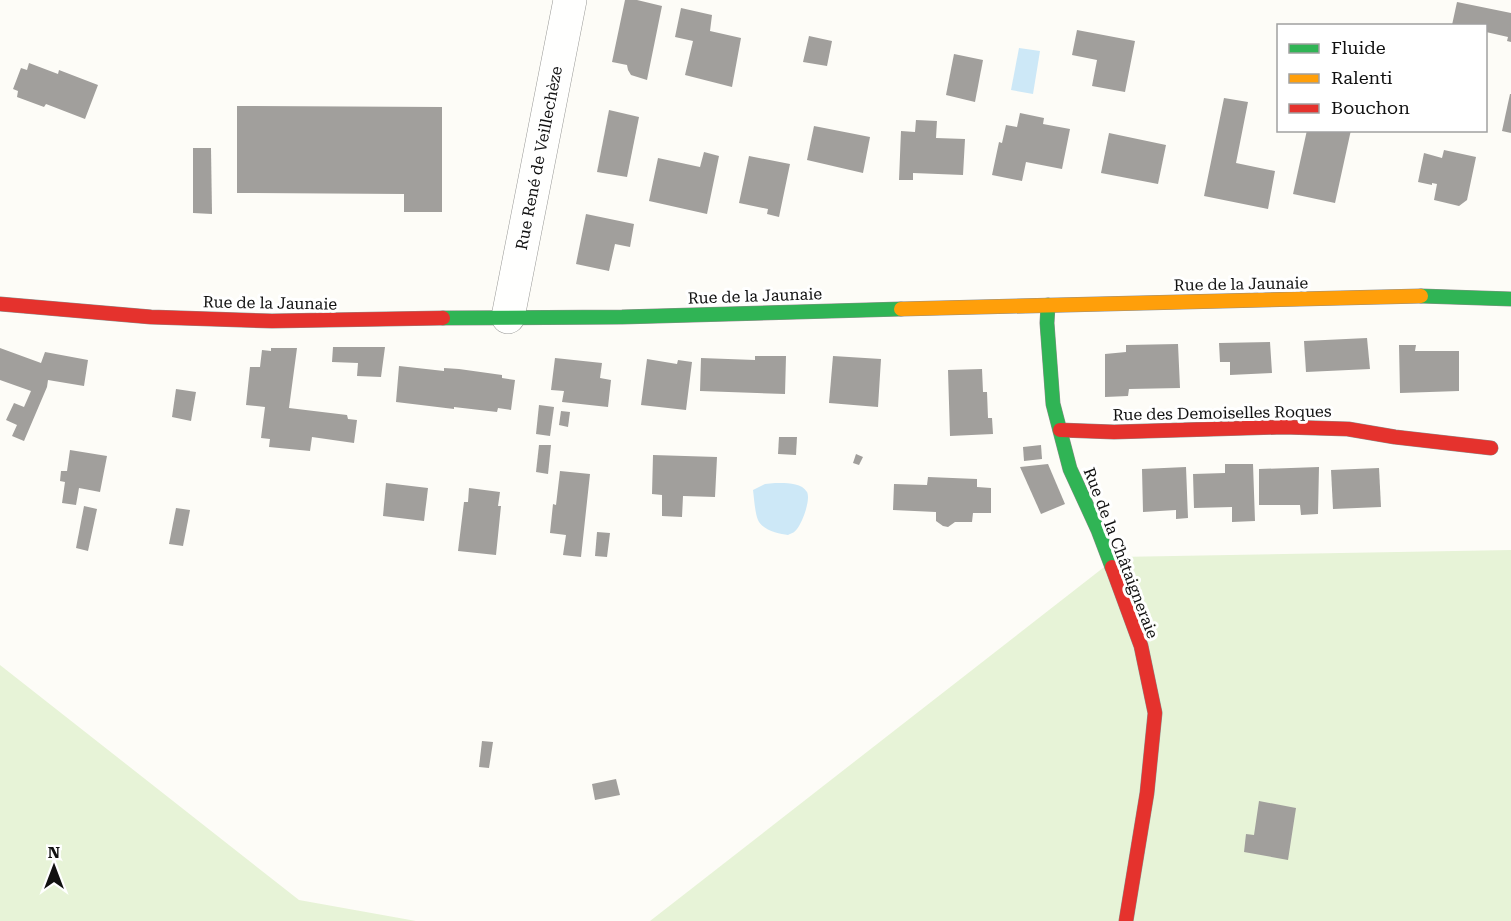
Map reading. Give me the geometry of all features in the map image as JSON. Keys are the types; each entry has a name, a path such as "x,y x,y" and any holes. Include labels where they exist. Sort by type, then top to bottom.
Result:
{"main road":[{"name":"Rue de la Jaunaie","path":"0,304 151,317 272,321 622,317 1436,296 1511,299"},
{"name":"Rue de la Châtaigneraie","path":"1048,305 1047,323 1053,404 1070,469 1098,530 1141,646 1155,713 1147,794 1125,921"},
{"name":"Rue des Demoiselles Roques","path":"1060,430 1114,432 1283,427 1348,429 1491,448"}],"street":[{"name":"Rue René de Veillechèze","path":"508,317 570,0"}],"green space":[{"path":"1511,550 1511,921 650,921 1117,557"},
{"path":"0,665 299,900 416,921 0,921"}],"water":[{"path":"1019,48 1040,51 1033,94 1011,90"},
{"path":"765,484 801,486 808,496 801,522 793,533 788,535 767,529 757,517 753,490"}],"building":[{"path":"625,0 637,0 662,6 647,80 631,75 627,65 612,62"},
{"path":"1457,2 1511,13 1511,42 1507,41 1508,37 1487,32 1487,24 1452,24"},
{"path":"681,8 712,15 710,31 741,38 732,87 685,75 693,41 675,37"},
{"path":"1077,30 1135,41 1125,92 1092,86 1097,60 1072,55"},
{"path":"809,36 832,41 827,66 803,62"},
{"path":"954,54 983,60 975,102 946,95"},
{"path":"29,63 58,74 59,70 98,85 85,119 46,104 44,107 17,97 18,91 13,89 21,68 27,70"},
{"path":"1511,94 1511,133 1502,131"},
{"path":"1224,98 1248,102 1236,163 1275,171 1268,209 1204,196"},
{"path":"237,106 442,107 442,212 404,212 404,194 237,193"},
{"path":"609,110 639,117 627,177 597,172"},
{"path":"1020,113 1044,118 1043,124 1070,129 1062,169 1026,162 1022,181 992,175 999,142 1002,143 1006,125 1017,127"},
{"path":"916,120 937,121 936,138 965,139 963,175 913,173 913,180 899,180 901,131 915,132"},
{"path":"814,126 870,137 863,173 807,160"},
{"path":"1307,132 1351,132 1335,203 1293,194"},
{"path":"1109,133 1166,145 1158,184 1101,173"},
{"path":"193,148 211,148 212,214 193,213"},
{"path":"1444,150 1476,157 1467,200 1459,206 1434,200 1437,184 1418,182 1424,153 1442,158"},
{"path":"704,152 719,156 707,214 649,201 658,158 700,167"},
{"path":"749,156 790,164 779,217 767,214 768,209 739,203"},
{"path":"586,214 634,224 630,247 615,244 609,271 576,264"},
{"path":"1367,338 1370,369 1306,372 1304,341"},
{"path":"1270,342 1272,373 1230,375 1230,362 1220,362 1219,343"},
{"path":"1178,344 1180,388 1129,389 1128,396 1105,397 1105,354 1126,352 1126,345"},
{"path":"1399,345 1416,345 1415,351 1459,351 1459,391 1400,393"},
{"path":"333,347 385,347 381,377 357,376 358,363 332,362"},
{"path":"0,348 41,363 45,352 88,360 84,386 48,380 24,441 12,436 17,425 6,420 14,403 24,407 31,391 0,380"},
{"path":"271,348 297,348 289,408 347,415 348,419 357,420 354,443 312,437 310,451 269,447 270,439 261,438 265,407 246,405 250,367 260,367 262,350 271,351"},
{"path":"755,356 786,356 785,394 700,391 701,358 755,360"},
{"path":"833,356 881,359 878,407 829,403"},
{"path":"555,358 602,363 600,378 611,380 608,407 562,402 564,391 551,390"},
{"path":"647,359 677,364 678,360 692,362 686,410 641,405"},
{"path":"399,366 444,371 444,368 459,369 502,375 502,378 515,380 511,410 498,408 497,412 396,402"},
{"path":"982,369 983,392 987,392 988,418 992,418 993,434 950,436 948,370"},
{"path":"176,389 196,392 191,421 172,417"},
{"path":"539,405 554,407 550,436 536,434"},
{"path":"561,411 570,412 568,427 559,425"},
{"path":"779,437 797,437 796,455 778,454"},
{"path":"539,445 551,445 548,474 536,472"},
{"path":"1041,445 1042,459 1024,461 1023,447"},
{"path":"70,450 107,456 100,492 79,488 76,505 62,503 65,482 60,481 61,471 67,471"},
{"path":"856,454 863,457 859,465 853,463"},
{"path":"653,455 717,457 715,497 683,496 682,517 662,516 662,495 652,494"},
{"path":"1048,464 1065,504 1041,514 1020,467"},
{"path":"1225,464 1253,464 1255,521 1232,522 1232,507 1194,508 1193,474 1225,473"},
{"path":"1186,467 1188,518 1176,519 1176,510 1143,512 1142,469"},
{"path":"1319,467 1318,514 1301,515 1300,505 1259,505 1259,469"},
{"path":"1379,468 1381,507 1333,509 1331,470"},
{"path":"560,471 590,474 581,557 563,555 566,535 550,533"},
{"path":"928,477 977,479 977,487 991,488 991,513 973,513 972,522 955,522 948,527 936,521 936,512 893,510 894,484 927,485"},
{"path":"386,483 428,488 424,521 383,516"},
{"path":"469,488 500,492 498,506 501,506 496,555 458,551 464,502 468,502"},
{"path":"84,506 97,509 88,551 76,548"},
{"path":"176,508 190,510 183,546 169,544"},
{"path":"597,532 610,533 607,557 595,556"},
{"path":"482,741 493,742 489,768 479,767"},
{"path":"616,779 620,795 595,800 592,784"},
{"path":"1259,801 1296,808 1288,860 1244,852 1246,834 1254,835"}],"traffic: fast":[{"path":"1421,296 1511,299"},
{"path":"1048,305 1047,323 1053,404 1070,469 1112,567"},
{"path":"443,318 622,317 901,309"}],"traffic: slow":[{"path":"901,309 1421,296"}],"traffic: jam":[{"path":"0,304 151,317 272,321 443,318"},
{"path":"1060,430 1114,432 1283,427 1348,429 1491,448"},
{"path":"1112,567 1141,646 1155,713 1147,793 1126,921"}]}
